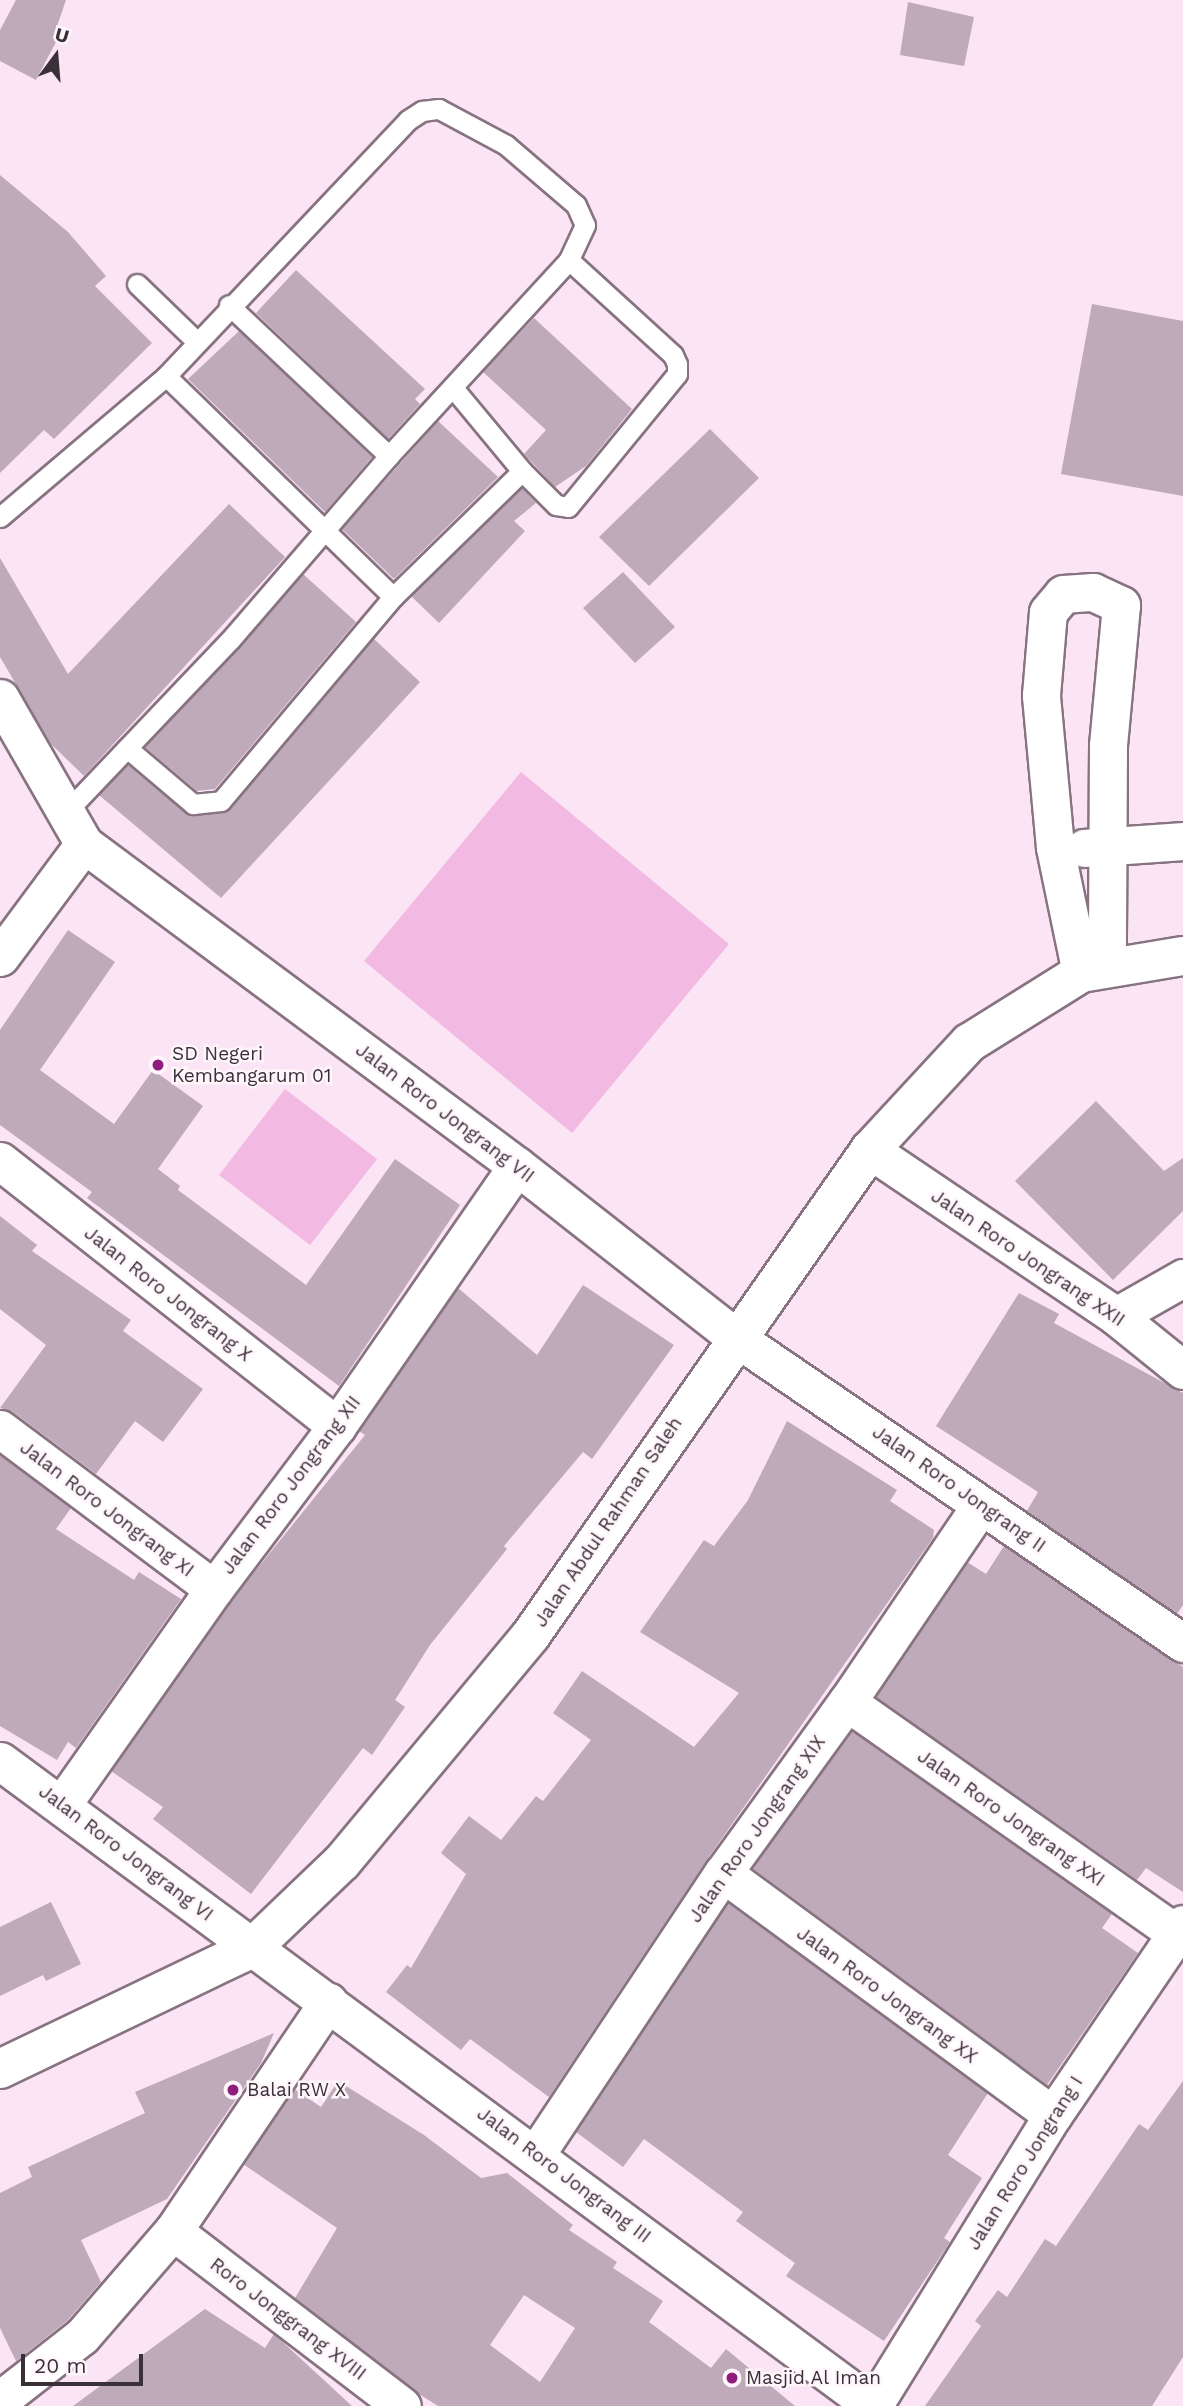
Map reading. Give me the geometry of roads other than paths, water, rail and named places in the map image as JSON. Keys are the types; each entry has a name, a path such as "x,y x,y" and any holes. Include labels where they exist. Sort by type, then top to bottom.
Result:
{"street":[{"path":"1093,592 1121,605 1108,746 1107,849 1094,970 1055,847 1041,695 1048,612 1063,594 1093,592"},
{"name":"Jalan Roro Jongrang VII","path":"0,698 67,810 84,844 517,1166 734,1337"},
{"path":"1055,847 1107,849 1183,841"},
{"path":"0,957 84,844"},
{"name":"Jalan Abdul Rahman Saleh","path":"0,2069 251,1948 342,1862 531,1635 734,1337 870,1150 969,1043 1094,970 1183,956"},
{"name":"Jalan Roro Jongrang XXII","path":"870,1150 1116,1316 1183,1370"},
{"name":"Jalan Roro Jongrang X","path":"0,1161 337,1426"},
{"name":"Jalan Roro Jongrang XII","path":"62,1803 214,1589 337,1426 517,1166"},
{"path":"1116,1316 1183,1278"},
{"name":"Jalan Roro Jongrang II","path":"734,1337 818,1390 980,1506 1183,1643"},
{"name":"Jalan Roro Jongrang XI","path":"0,1429 214,1589"},
{"name":"Jalan Roro Jongrang XIX","path":"536,2154 723,1873 847,1702 980,1506"},
{"name":"Jalan Roro Jongrang XXI","path":"847,1702 1179,1929"},
{"name":"Jalan Roro Jongrang VI","path":"0,1760 62,1803 251,1948"},
{"name":"Jalan Roro Jongrang XX","path":"723,1873 1053,2115"},
{"name":"Jalan Roro Jongrang I","path":"873,2406 1053,2115 1179,1929"},
{"name":"Jalan Roro Jongrang III","path":"251,1948 536,2154 873,2406"},
{"path":"0,2400 82,2336 173,2231 328,2002"},
{"name":"Roro Jonggrang XVIII","path":"173,2231 392,2403"}],"lane":[{"path":"0,517 166,376 229,305 408,120 422,111 439,108 506,145 576,205 585,225 569,260 454,389 389,456 230,640 67,810"},
{"path":"454,389 522,471 556,505 568,507 677,374 673,355 569,260"},
{"path":"137,284 196,341"},
{"path":"229,305 389,456"},
{"path":"166,376 393,597"},
{"path":"127,748 193,804 221,801 393,597 522,471"}],"place":[{"name":"SD Negeri Kembangarum 01","path":"158,1065"},
{"name":"Balai RW X","path":"233,2090"},
{"name":"Masjid Al Iman","path":"732,2378"}]}
